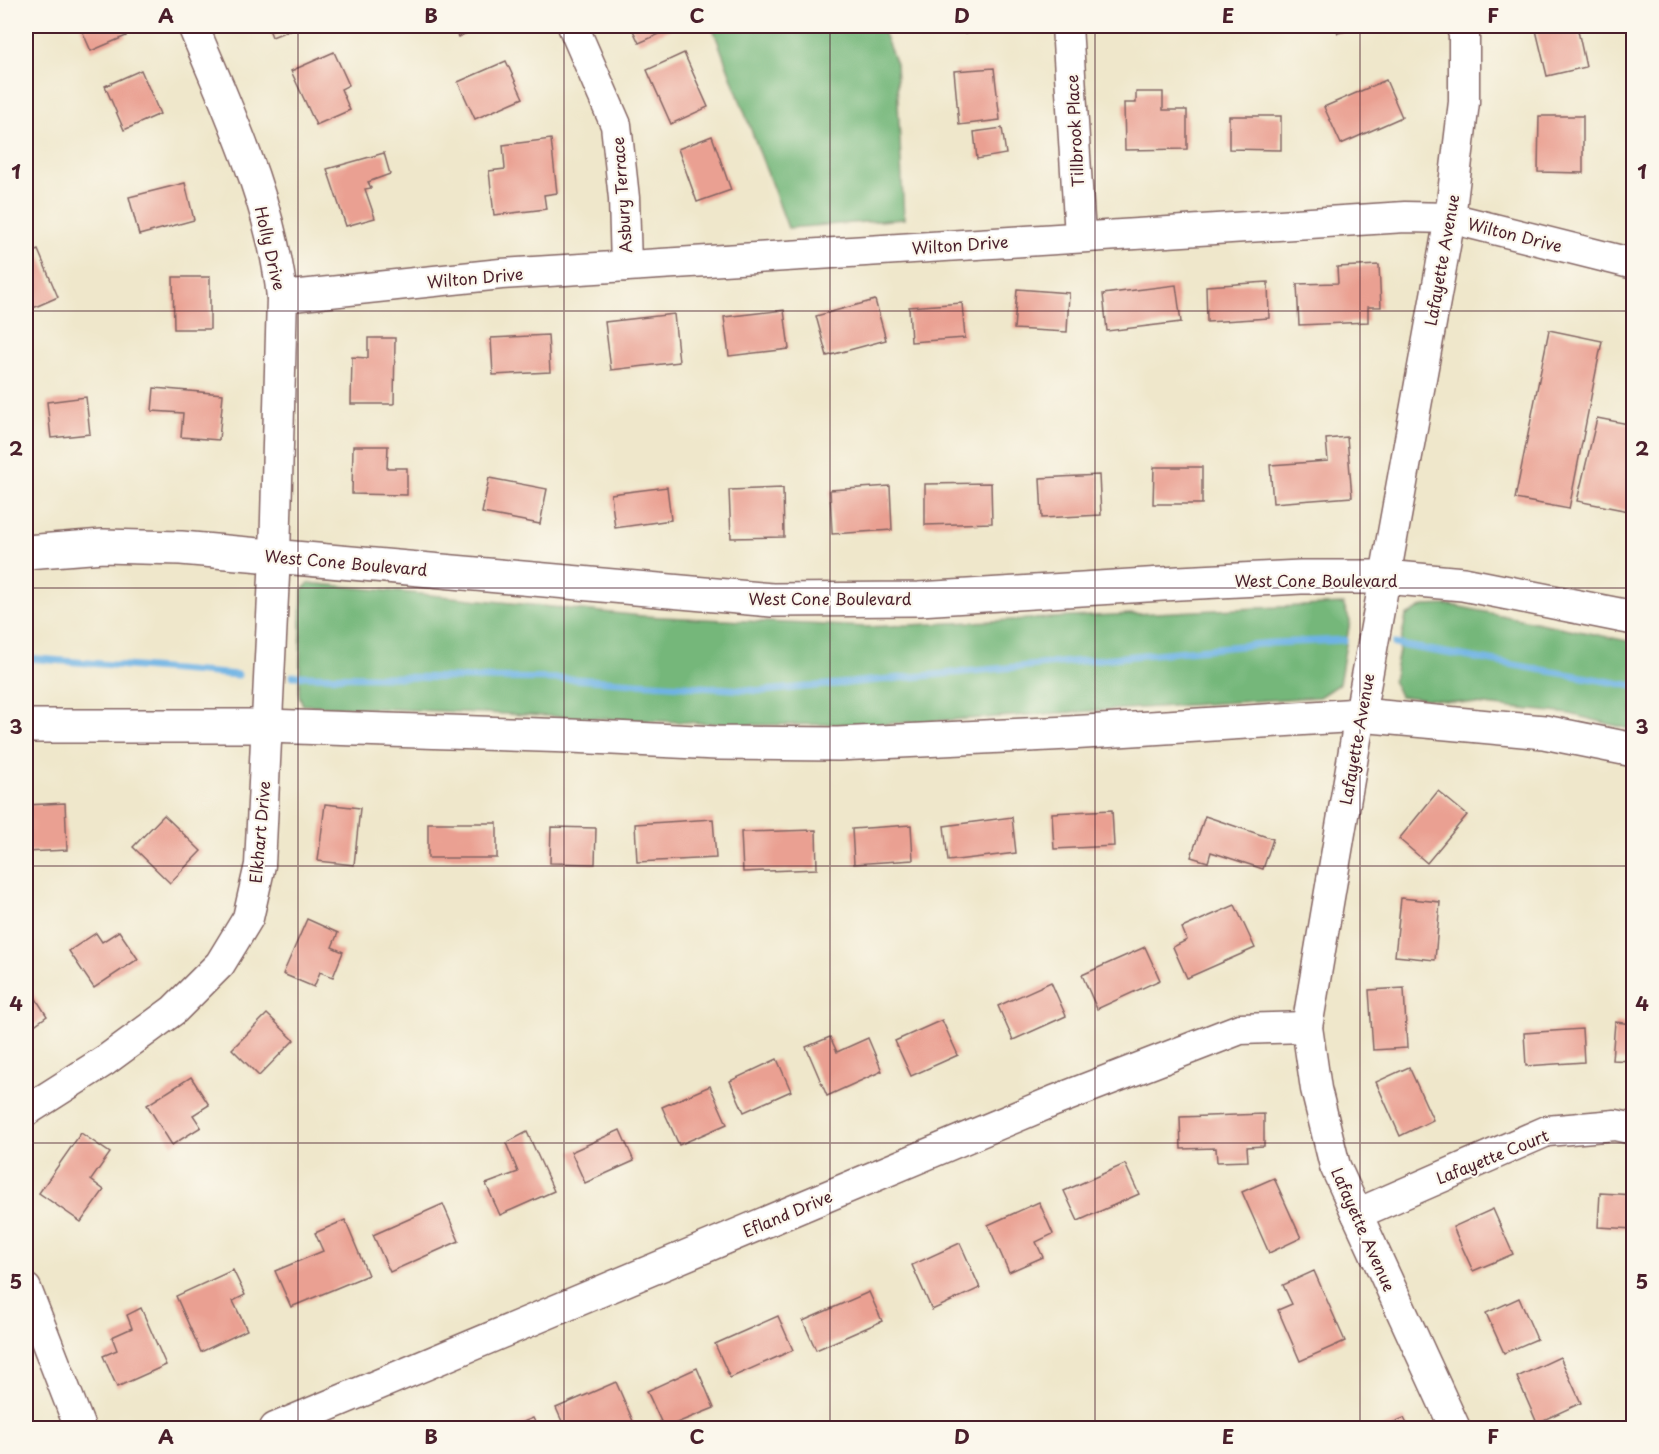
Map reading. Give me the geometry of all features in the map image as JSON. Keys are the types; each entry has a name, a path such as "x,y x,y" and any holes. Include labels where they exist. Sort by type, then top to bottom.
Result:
{"main road":[{"name":"West Cone Boulevard","path":"26,552 103,546 275,555 622,589 772,600 920,599 1191,582 1385,578 1463,584 1634,618"},
{"path":"26,726 267,726 717,743 838,744 1069,734 1360,714 1544,732 1634,750"}],"street":[{"name":"Holly Drive","path":"193,26 243,147 280,272 282,297 275,555"},
{"name":"Asbury Terrace","path":"573,26 616,125 624,198 626,266"},
{"name":"Tillbrook Place","path":"1067,26 1080,236"},
{"name":"Lafayette Avenue","path":"1455,1428 1335,1166 1316,1089 1307,1027 1360,714 1450,218 1464,102 1464,34 1461,26"},
{"name":"Wilton Drive","path":"282,297 501,274 1405,217 1450,218 1634,264"},
{"name":"Elkhart Drive","path":"26,1111 106,1059 174,1010 220,964 248,918 260,865 275,555"},
{"name":"Efland Drive","path":"275,1428 1054,1101 1208,1041 1240,1029 1307,1027"},
{"name":"Lafayette Court","path":"1357,1214 1547,1131 1615,1125 1634,1129"},
{"path":"26,1289 80,1428"}],"green space":[{"path":"712,26 881,26 896,64 904,219 788,228"},
{"path":"309,583 643,616 867,627 1343,604 1350,621 1339,684 1319,697 884,724 747,725 303,705 299,695 302,590"},
{"path":"1451,605 1633,642 1633,730 1570,714 1400,696 1393,681 1406,616 1424,606"}],"building":[{"path":"80,26 121,26 126,36 91,51"},
{"path":"268,26 300,26 272,37"},
{"path":"452,26 483,26 458,37"},
{"path":"631,26 669,26 671,29 639,43"},
{"path":"963,26 994,26 965,34"},
{"path":"1335,26 1362,26 1338,33"},
{"path":"1535,26 1577,26 1586,67 1547,76"},
{"path":"334,52 349,85 341,89 350,110 316,125 291,71"},
{"path":"684,53 708,107 671,124 647,70"},
{"path":"506,61 523,98 475,119 458,82"},
{"path":"994,68 1000,120 959,125 954,71"},
{"path":"141,70 160,114 124,130 105,86"},
{"path":"1386,80 1402,117 1341,144 1324,107"},
{"path":"1136,92 1163,92 1163,110 1187,110 1187,149 1125,150 1124,103 1136,103"},
{"path":"1229,116 1281,116 1281,150 1229,149"},
{"path":"1539,116 1583,116 1583,173 1538,172"},
{"path":"1002,128 1006,154 977,159 974,132"},
{"path":"712,136 731,190 697,202 678,149"},
{"path":"551,139 557,193 544,195 546,209 494,215 489,171 505,169 503,145"},
{"path":"384,153 390,174 368,182 371,188 365,189 375,218 346,226 327,169"},
{"path":"185,183 194,220 139,235 129,197"},
{"path":"38,250 58,297 26,311 26,255"},
{"path":"1379,265 1381,307 1368,307 1368,322 1299,325 1297,284 1338,283 1337,267"},
{"path":"173,277 210,277 210,329 174,329"},
{"path":"1268,282 1269,318 1207,322 1206,286"},
{"path":"1176,285 1181,322 1107,331 1103,294"},
{"path":"1017,289 1069,293 1067,332 1014,329"},
{"path":"875,300 886,340 827,356 816,316"},
{"path":"962,303 965,338 911,342 909,307"},
{"path":"784,310 789,349 729,356 724,317"},
{"path":"674,314 679,362 611,370 605,322"},
{"path":"1549,330 1602,341 1569,509 1515,499"},
{"path":"548,335 550,372 493,375 491,338"},
{"path":"368,338 395,338 394,404 351,404 352,357 368,358"},
{"path":"154,388 223,394 219,440 181,437 183,413 152,411"},
{"path":"86,397 90,434 51,438 47,402"},
{"path":"1597,418 1634,425 1634,512 1577,501"},
{"path":"1347,437 1352,497 1273,503 1270,465 1328,461 1326,439"},
{"path":"353,446 388,446 387,468 407,468 407,495 352,494"},
{"path":"1154,467 1202,467 1202,504 1153,504"},
{"path":"1099,475 1101,515 1042,518 1040,478"},
{"path":"489,478 547,489 540,524 482,513"},
{"path":"991,483 992,523 925,525 925,484"},
{"path":"890,486 892,530 832,534 830,490"},
{"path":"667,487 671,520 615,528 611,494"},
{"path":"783,488 784,537 731,538 729,490"},
{"path":"1438,791 1467,815 1427,863 1399,839"},
{"path":"65,803 67,850 26,852 26,805"},
{"path":"325,804 360,808 354,865 318,861"},
{"path":"1112,810 1114,846 1054,849 1052,813"},
{"path":"164,815 201,851 170,883 133,847"},
{"path":"1205,816 1273,839 1263,869 1211,852 1208,862 1191,857"},
{"path":"1012,817 1016,853 948,861 944,826"},
{"path":"713,819 716,858 637,862 635,824"},
{"path":"428,823 497,823 497,858 428,858"},
{"path":"911,825 913,860 854,864 852,829"},
{"path":"551,827 596,828 595,864 550,863"},
{"path":"816,830 817,869 743,872 741,832"},
{"path":"1401,898 1440,902 1435,960 1395,956"},
{"path":"1235,905 1255,948 1187,978 1173,947 1187,940 1182,928"},
{"path":"307,919 338,933 332,947 343,952 333,977 320,972 314,987 283,974"},
{"path":"119,931 138,959 94,988 69,951 96,933 102,942"},
{"path":"1145,947 1160,980 1097,1009 1082,975"},
{"path":"1051,982 1066,1016 1013,1040 998,1006"},
{"path":"26,983 47,1016 26,1031"},
{"path":"1404,988 1407,1048 1373,1050 1369,990"},
{"path":"267,1014 294,1040 259,1076 232,1049"},
{"path":"942,1020 958,1055 911,1076 895,1041"},
{"path":"1615,1022 1634,1024 1634,1061 1612,1060"},
{"path":"1582,1029 1584,1062 1526,1066 1524,1033"},
{"path":"830,1037 837,1052 868,1038 882,1071 827,1096 806,1047"},
{"path":"777,1059 791,1091 744,1112 730,1081"},
{"path":"1409,1067 1433,1120 1400,1136 1376,1082"},
{"path":"191,1077 209,1105 193,1115 201,1127 172,1145 147,1105"},
{"path":"710,1086 727,1124 679,1145 662,1107"},
{"path":"1264,1114 1264,1146 1247,1147 1248,1161 1217,1162 1216,1148 1181,1149 1180,1117"},
{"path":"620,1130 634,1161 585,1183 571,1152"},
{"path":"527,1132 554,1191 500,1215 486,1184 518,1172 506,1143"},
{"path":"81,1133 110,1153 91,1180 104,1190 81,1222 39,1193"},
{"path":"1125,1164 1139,1194 1078,1221 1064,1191"},
{"path":"1274,1178 1301,1238 1269,1253 1242,1192"},
{"path":"1600,1193 1634,1195 1634,1229 1598,1227"},
{"path":"1039,1202 1053,1234 1036,1242 1043,1257 1009,1272 988,1225"},
{"path":"443,1204 459,1241 390,1272 373,1235"},
{"path":"1493,1209 1513,1254 1473,1271 1453,1227"},
{"path":"345,1220 368,1275 291,1307 275,1271 323,1251 315,1233"},
{"path":"960,1243 980,1288 932,1310 912,1265"},
{"path":"233,1270 245,1295 233,1301 247,1330 201,1352 176,1296"},
{"path":"1314,1271 1345,1341 1300,1361 1278,1310 1292,1304 1283,1285"},
{"path":"869,1292 882,1321 816,1350 803,1321"},
{"path":"1519,1298 1537,1339 1504,1353 1486,1313"},
{"path":"141,1308 166,1365 117,1387 103,1356 117,1350 112,1337 132,1328 127,1315"},
{"path":"778,1316 793,1350 730,1378 715,1344"},
{"path":"1560,1357 1581,1403 1537,1423 1517,1377"},
{"path":"697,1368 714,1408 664,1428 647,1391"},
{"path":"616,1382 636,1428 565,1428 556,1408"},
{"path":"533,1418 538,1428 509,1428"},
{"path":"1404,1418 1409,1428 1379,1428"}],"waterway":[{"path":"293,676 573,679 763,691 1271,643 1344,640"},
{"path":"1395,644 1634,686"},
{"path":"26,658 238,675"}]}
